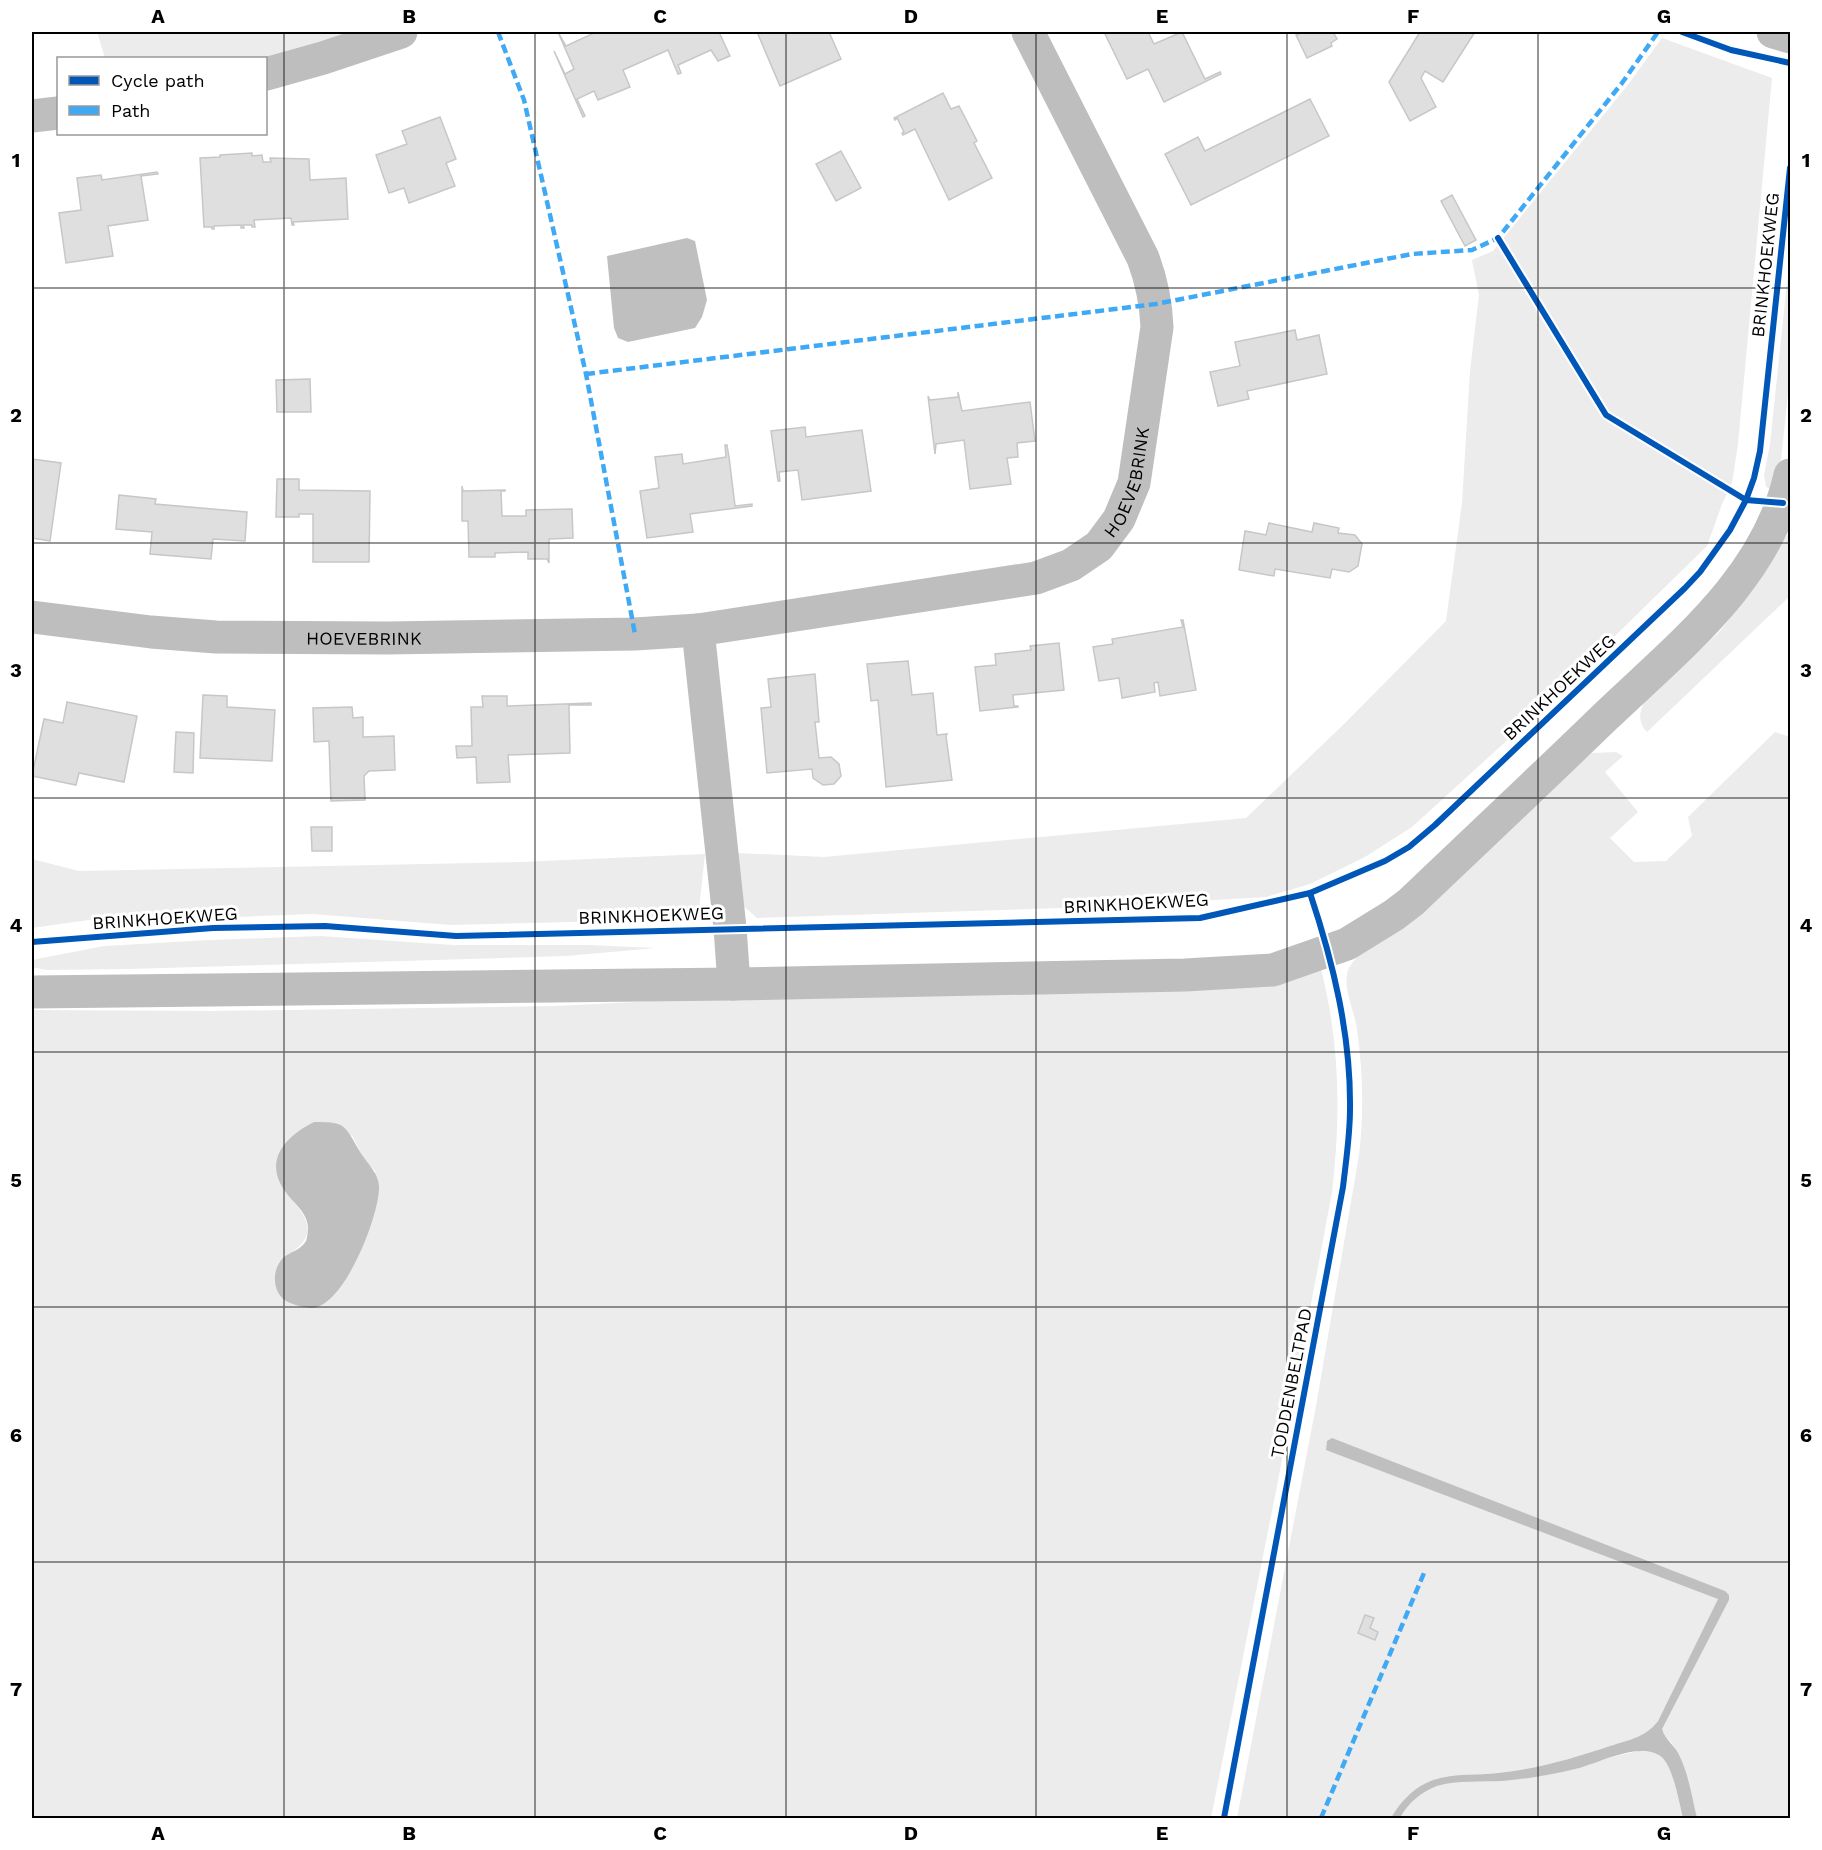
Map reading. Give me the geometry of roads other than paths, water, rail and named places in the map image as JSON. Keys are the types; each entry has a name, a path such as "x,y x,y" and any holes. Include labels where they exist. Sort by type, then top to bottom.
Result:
{"street":[{"path":"267,74 401,32"},
{"name":"HOEVEBRINK","path":"32,617 139,631 216,637 400,638 636,634 698,630 1036,578 1071,565 1099,546 1119,519 1134,483 1157,327 1156,304 1143,258 1028,32"},
{"path":"1773,32 1791,38"},
{"path":"32,116 57,112"},
{"path":"32,993 734,984 1185,975 1273,970 1347,944 1411,902 1562,759 1721,604 1760,552 1783,503 1791,475"},
{"path":"698,630 729,916 734,984"}]}
